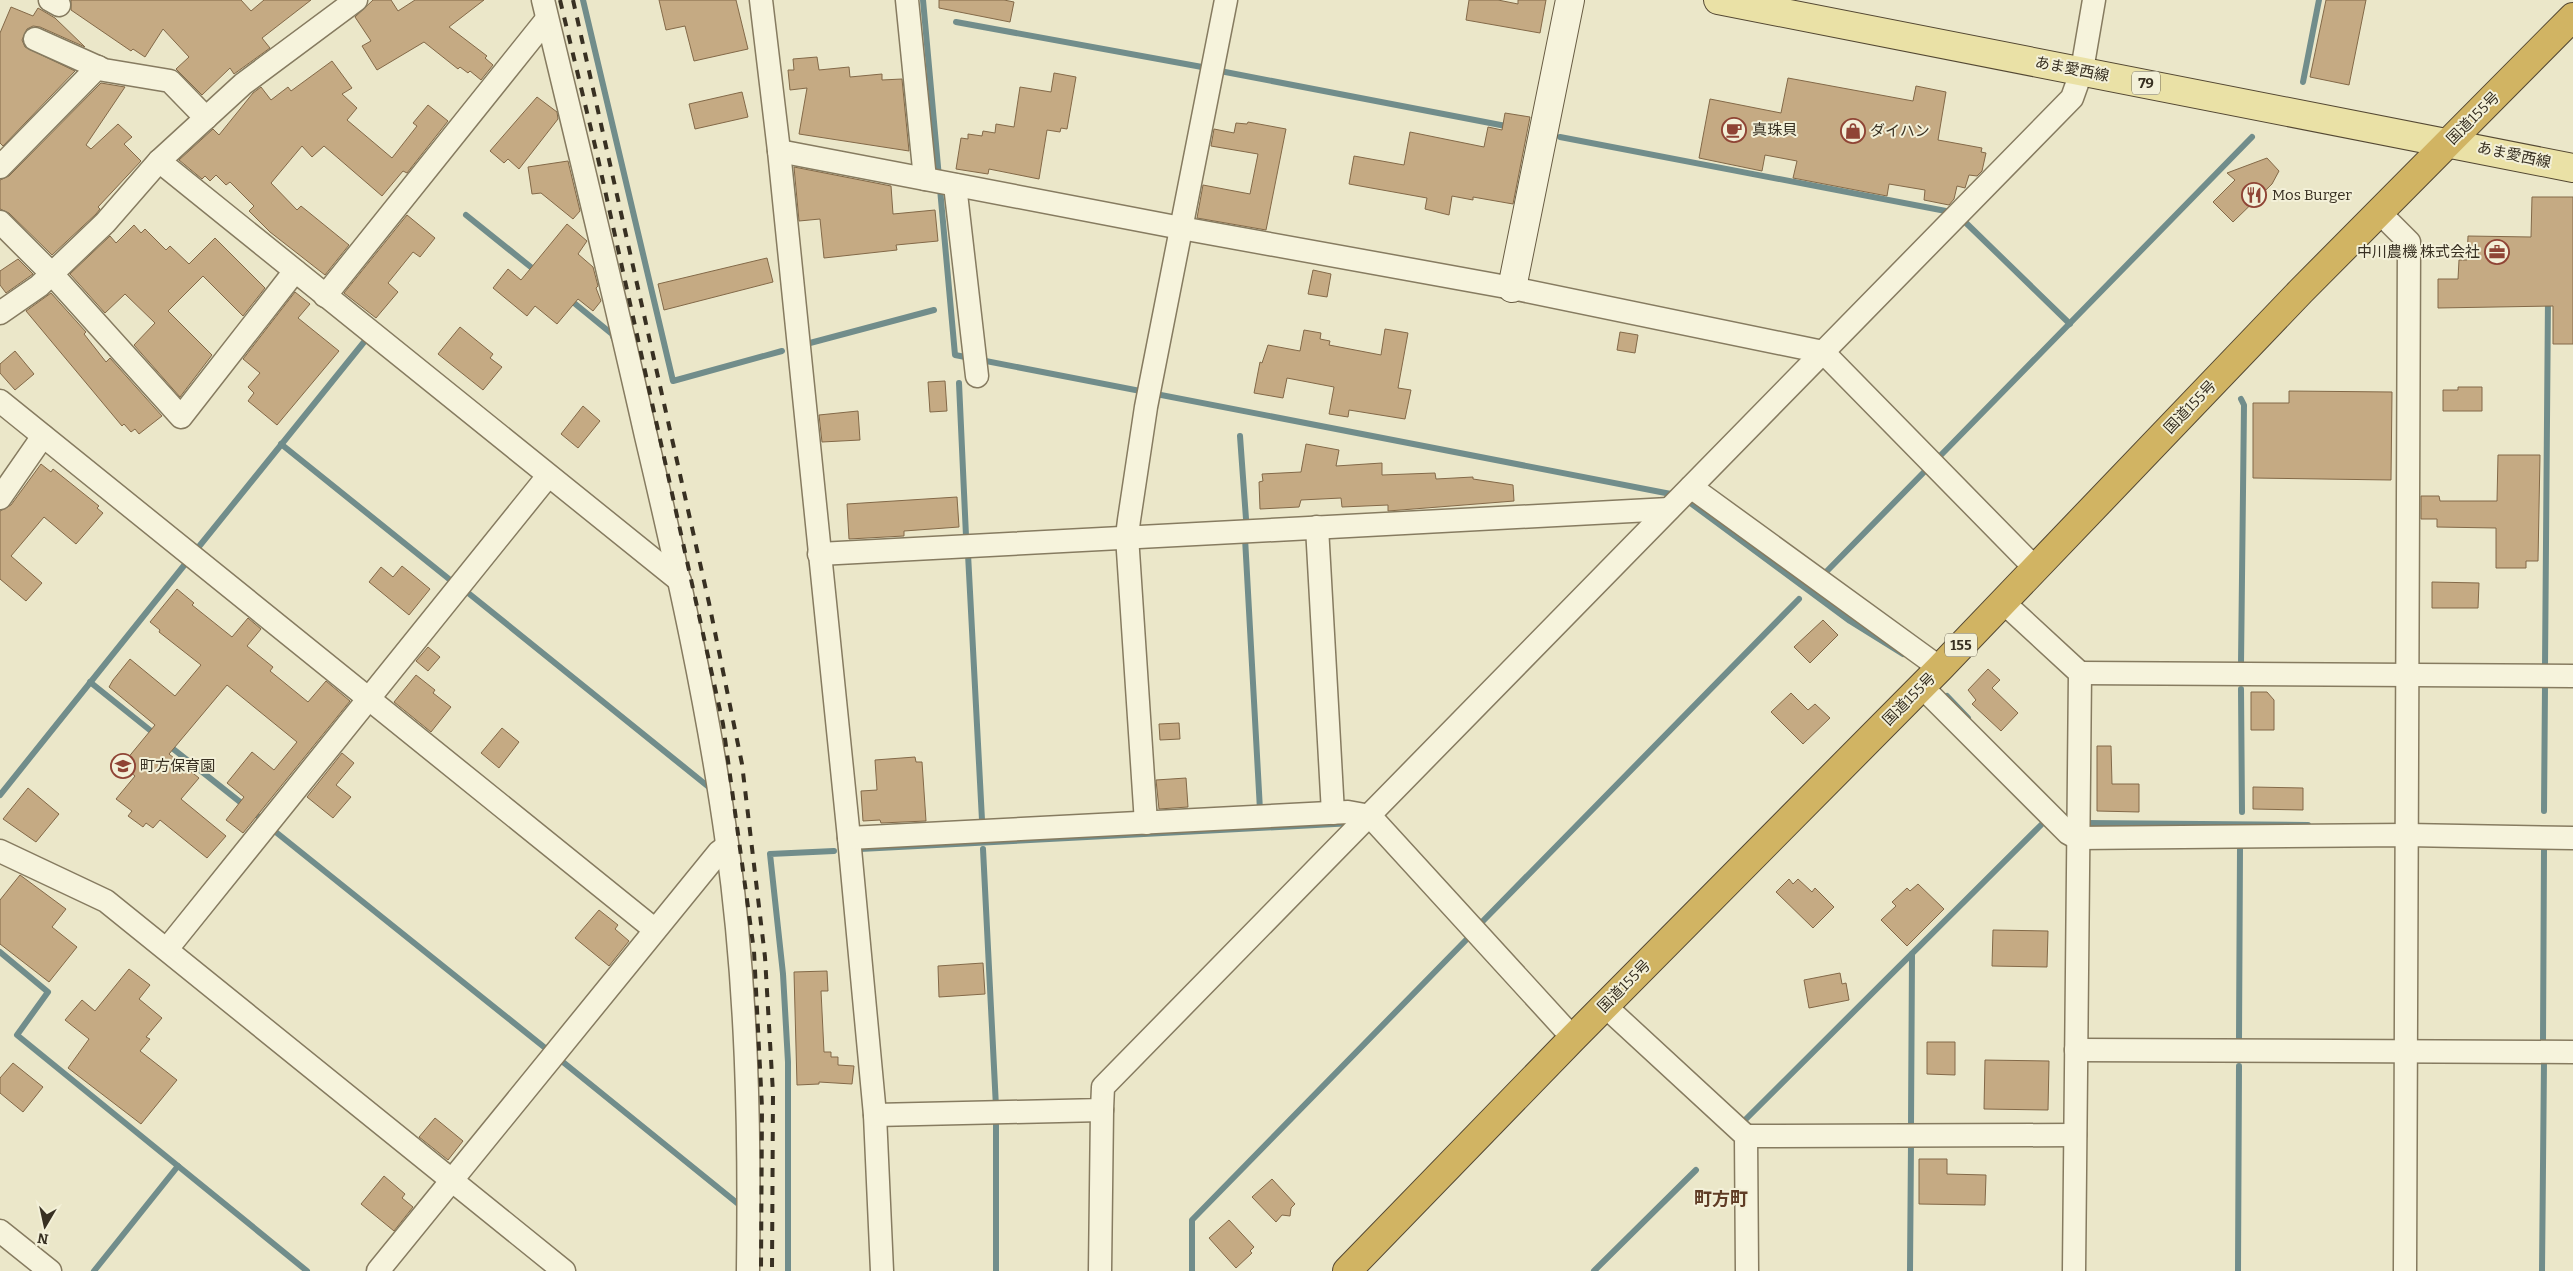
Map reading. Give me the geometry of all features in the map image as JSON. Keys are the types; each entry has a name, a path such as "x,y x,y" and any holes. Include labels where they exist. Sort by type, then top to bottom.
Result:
{"highway":[{"name":"国道155号","path":"1355,1265 1572,1038 1930,677 2379,212 2573,17"}],"main road":[{"name":"あま愛西線","path":"1718,0 2449,142 2573,168"}],"street":[{"path":"762,0 849,838 875,1115 882,1271"},
{"path":"907,0 976,364"},
{"path":"1146,823 1128,536 1146,407 1226,0"},
{"path":"1512,288 1570,0"},
{"path":"1100,1271 1103,1087 2072,98 2082,70 2094,0"},
{"path":"0,313 39,286 52,274 105,223 159,161 206,118 244,84 346,3"},
{"path":"325,296 545,10"},
{"path":"545,10 680,581 707,711 728,846 742,988 746,1068 748,1271"},
{"path":"35,39 98,67 170,82 206,118"},
{"path":"0,167 98,67"},
{"path":"779,151 1181,228 1512,288 1823,352 2035,568"},
{"path":"159,161 680,581"},
{"path":"2379,212 2409,242 2405,1271"},
{"path":"0,222 52,274 181,417 295,271"},
{"path":"0,401 654,929"},
{"path":"0,498 43,436"},
{"path":"166,949 548,476"},
{"path":"1690,488 1930,677 2068,833 2077,838 2407,835 2573,838"},
{"path":"819,554 1128,536 1669,509"},
{"path":"1317,527 1333,813"},
{"path":"2003,602 2080,673 2573,676"},
{"path":"2074,1271 2080,673"},
{"path":"849,838 1348,812 1370,816 1572,1038"},
{"path":"378,1271 654,929 719,852 728,846"},
{"path":"0,852 106,901 564,1271"},
{"path":"1605,1006 1746,1136 2075,1135"},
{"path":"2076,1050 2573,1052"},
{"path":"875,1115 1102,1110"},
{"path":"1746,1136 1747,1271"},
{"path":"0,1231 50,1271"},
{"path":"1340,1271 1355,1265"}],"building":[{"path":"71,0 241,0 251,11 264,0 311,0 262,38 270,48 234,74 230,68 202,95 176,69 189,57 163,29 145,57 133,49 131,51 71,10"},
{"path":"373,0 391,0 398,11 415,0 484,0 449,27 487,56 485,58 493,65 481,80 470,71 468,73 460,67 458,69 424,42 377,70 362,46 371,41 355,17"},
{"path":"659,0 736,0 748,49 694,61 685,26 666,30"},
{"path":"939,0 1004,0 1014,2 1010,22 939,8"},
{"path":"1469,0 1498,0 1518,4 1518,0 1546,0 1540,33 1466,20"},
{"path":"2326,0 2366,0 2349,85 2310,77"},
{"path":"11,7 33,16 38,8 55,18 85,47 40,27 33,26 27,29 22,40 25,47 75,71 3,146 0,143 0,33"},
{"path":"817,57 819,70 849,67 850,77 882,74 882,80 902,79 909,151 799,134 807,88 790,90 788,70 794,70 793,59"},
{"path":"332,61 352,88 342,94 357,108 347,120 392,158 417,126 413,123 428,105 448,121 407,173 403,171 382,196 324,146 312,157 302,146 271,183 297,210 301,206 349,245 325,275 270,232 249,211 254,206 230,182 226,185 216,175 210,181 205,176 202,179 179,160 213,129 219,135 253,93 261,87 271,100 288,87 291,91"},
{"path":"1054,73 1076,77 1067,129 1061,128 1060,132 1047,130 1039,179 989,169 988,174 956,169 961,138 968,139 968,134 982,136 983,131 995,133 996,124 1014,127 1020,87 1051,92"},
{"path":"1788,78 1913,101 1916,86 1946,92 1938,140 1982,148 1981,152 1986,153 1982,171 1977,176 1969,175 1965,188 1957,186 1954,199 1949,205 1924,200 1925,190 1889,184 1887,196 1793,178 1797,161 1765,155 1762,171 1699,158 1710,99 1781,113"},
{"path":"101,83 125,87 86,145 91,149 118,124 132,137 124,144 141,161 98,207 100,209 96,214 52,255 9,213 0,209 0,180 9,176"},
{"path":"742,92 748,117 695,129 689,104"},
{"path":"537,97 557,112 558,119 519,169 508,159 504,163 490,151"},
{"path":"1505,113 1530,117 1513,204 1473,197 1473,200 1452,196 1449,215 1425,209 1427,198 1349,184 1354,156 1404,165 1410,132 1484,147 1488,127 1502,130"},
{"path":"1248,122 1286,129 1266,230 1197,218 1203,185 1250,194 1258,154 1211,146 1214,129 1234,133 1236,123 1247,124"},
{"path":"2267,158 2279,171 2272,184 2233,222 2213,202 2235,180 2227,173"},
{"path":"568,161 580,211 573,219 541,193 532,194 528,167"},
{"path":"794,167 891,186 893,214 935,210 938,241 896,245 897,250 824,258 820,219 799,221"},
{"path":"2532,197 2573,197 2573,344 2553,344 2553,306 2438,308 2438,279 2458,279 2459,260 2467,260 2468,236 2531,237"},
{"path":"407,215 435,238 420,257 413,252 388,283 398,292 376,318 344,293"},
{"path":"567,224 587,241 578,254 593,267 598,286 596,288 601,301 593,311 578,299 557,324 535,306 527,316 493,288 508,269 521,280"},
{"path":"134,225 141,233 145,229 166,250 170,246 189,264 215,238 265,288 243,316 203,276 168,311 212,355 180,397 134,345 155,323 125,294 105,313 70,274 110,236 116,243"},
{"path":"767,258 773,282 664,310 658,284"},
{"path":"18,259 33,274 6,293 0,285 0,271"},
{"path":"1313,270 1331,274 1327,297 1308,294"},
{"path":"295,292 310,304 298,318 339,351 277,425 248,401 254,393 248,387 260,373 243,359"},
{"path":"51,293 86,332 84,334 106,362 110,358 162,416 139,434 135,429 131,432 124,424 122,426 26,311"},
{"path":"460,327 493,354 490,358 502,367 483,390 438,354"},
{"path":"1385,329 1408,333 1398,388 1411,390 1405,419 1349,410 1348,417 1329,414 1334,387 1287,378 1283,398 1254,393 1260,362 1262,363 1268,345 1300,351 1304,330 1321,333 1320,339 1330,341 1329,345 1381,355"},
{"path":"1620,332 1638,335 1635,353 1617,350"},
{"path":"15,351 34,374 15,390 0,373 0,364"},
{"path":"945,381 947,411 930,412 928,382"},
{"path":"2458,387 2482,387 2482,411 2443,411 2443,390 2458,390"},
{"path":"2289,391 2392,392 2391,480 2253,478 2253,403 2289,403"},
{"path":"583,406 600,421 578,448 561,434"},
{"path":"858,411 860,440 822,442 819,415"},
{"path":"1306,444 1339,450 1336,466 1382,463 1382,475 1435,473 1436,479 1473,477 1473,479 1513,485 1514,501 1388,511 1388,505 1342,507 1341,498 1301,500 1299,507 1260,509 1259,482 1263,481 1262,474 1301,472"},
{"path":"2498,455 2540,455 2538,561 2526,561 2526,568 2496,568 2496,528 2437,527 2437,519 2421,519 2421,496 2439,496 2440,501 2497,501"},
{"path":"41,464 51,472 53,469 99,506 97,508 103,513 76,544 44,517 11,556 42,583 26,601 0,579 0,511 11,505"},
{"path":"957,497 959,527 904,531 904,536 849,539 847,504"},
{"path":"402,566 430,589 409,615 369,582 381,567 393,577"},
{"path":"2432,582 2479,583 2478,608 2432,608"},
{"path":"177,589 194,603 192,605 232,637 248,618 261,629 247,646 273,667 270,671 308,702 326,681 350,701 243,833 226,820 244,797 227,783 252,752 274,770 297,742 227,685 169,754 199,778 181,799 226,836 207,858 160,820 153,828 146,823 143,827 128,816 132,811 116,799 135,776 122,765 155,725 109,687 113,680 130,659 175,696 201,665 159,632 160,630 150,622"},
{"path":"1823,620 1838,635 1810,663 1794,647"},
{"path":"428,647 440,657 428,671 416,661"},
{"path":"1988,669 2000,680 1992,688 2018,713 2001,731 1972,704 1976,700 1968,690"},
{"path":"416,675 435,690 433,693 451,707 431,732 394,702"},
{"path":"2251,692 2267,692 2274,700 2274,730 2251,730"},
{"path":"1791,693 1808,710 1815,704 1830,718 1803,744 1771,712"},
{"path":"1179,723 1180,739 1160,740 1159,724"},
{"path":"502,728 519,742 499,768 481,753"},
{"path":"2097,746 2111,746 2112,784 2139,784 2139,812 2097,811"},
{"path":"342,753 354,763 336,785 351,797 333,818 307,797"},
{"path":"915,757 916,762 922,762 926,821 881,823 880,820 863,821 861,791 877,790 875,760"},
{"path":"1186,778 1188,807 1159,809 1156,780"},
{"path":"2253,787 2303,788 2303,810 2253,809"},
{"path":"28,788 59,814 36,842 3,819"},
{"path":"20,875 66,909 52,927 77,947 49,982 0,944 0,900"},
{"path":"1789,879 1793,884 1798,879 1812,892 1815,888 1834,907 1813,928 1776,892"},
{"path":"1918,884 1944,909 1907,946 1881,920 1896,906 1892,902 1907,888 1910,891"},
{"path":"599,910 618,925 615,929 629,941 609,966 575,938"},
{"path":"1993,930 2048,931 2047,967 1992,966"},
{"path":"983,963 985,994 939,997 938,966"},
{"path":"129,969 150,985 139,999 162,1018 146,1037 150,1039 140,1051 177,1080 141,1124 68,1068 89,1039 65,1020 82,1000 95,1011"},
{"path":"827,971 828,991 821,991 824,1052 831,1052 831,1057 838,1057 838,1065 854,1066 852,1084 819,1082 819,1084 797,1085 794,972"},
{"path":"1840,973 1842,984 1846,983 1849,1000 1809,1008 1804,980"},
{"path":"1927,1042 1955,1042 1955,1075 1927,1074"},
{"path":"1985,1060 2049,1061 2048,1110 1984,1109"},
{"path":"13,1063 43,1087 23,1112 0,1093 0,1078"},
{"path":"435,1118 463,1141 448,1160 419,1137"},
{"path":"1919,1159 1947,1159 1947,1174 1986,1175 1985,1205 1919,1204"},
{"path":"384,1176 405,1194 402,1198 413,1207 394,1231 361,1204"},
{"path":"1272,1179 1295,1204 1291,1208 1290,1216 1282,1215 1276,1222 1252,1197"},
{"path":"1229,1220 1254,1247 1250,1251 1252,1253 1236,1268 1209,1238"}],"waterway":[{"path":"583,0 673,381 782,351"},
{"path":"923,0 955,355 1676,495"},
{"path":"2303,82 2319,0"},
{"path":"956,22 1202,67"},
{"path":"1220,71 1511,127"},
{"path":"1560,137 1951,212"},
{"path":"1940,456 2252,137"},
{"path":"466,215 537,272"},
{"path":"1963,220 2070,324"},
{"path":"568,298 612,334 614,339"},
{"path":"2545,667 2548,298"},
{"path":"810,343 934,310"},
{"path":"197,549 364,342"},
{"path":"959,383 966,536"},
{"path":"2241,399 2244,405 2241,664"},
{"path":"1240,436 1246,519"},
{"path":"281,444 449,579"},
{"path":"1827,571 1928,468"},
{"path":"1685,499 1850,621 1903,654"},
{"path":"1245,538 1260,810"},
{"path":"968,554 982,820"},
{"path":"0,795 186,563"},
{"path":"467,592 710,788"},
{"path":"1480,924 1799,599"},
{"path":"90,682 156,735"},
{"path":"2544,811 2545,686"},
{"path":"2241,689 2242,812"},
{"path":"1947,696 1968,718"},
{"path":"167,744 259,817"},
{"path":"860,849 1353,823"},
{"path":"2086,823 2308,825"},
{"path":"1745,1120 2041,825"},
{"path":"272,829 544,1047"},
{"path":"2239,1041 2240,848"},
{"path":"983,849 996,1107"},
{"path":"2543,1043 2544,850"},
{"path":"788,1271 788,1062 783,974 770,854 834,851"},
{"path":"1192,1271 1192,1220 1468,938"},
{"path":"0,952 48,992 17,1035 178,1166 94,1271"},
{"path":"1911,1125 1912,954"},
{"path":"558,1058 742,1207"},
{"path":"2542,1271 2544,1061"},
{"path":"2238,1271 2239,1066"},
{"path":"996,1117 996,1271"},
{"path":"1910,1271 1911,1144"},
{"path":"178,1166 307,1271"},
{"path":"1594,1271 1696,1170"}],"railway":[{"path":"560,0 597,154 723,724 754,951 762,1107 761,1271"},
{"path":"573,0 709,603 742,764 765,957 773,1093 772,1271"}],"place":[{"name":"真珠貝","path":"1734,130"},
{"name":"ダイハン","path":"1853,131"},
{"name":"Mos Burger","path":"2254,195"},
{"name":"中川農機 株式会社","path":"2497,252"},
{"name":"町方保育園","path":"123,766"}],"district":[{"name":"町方町","path":"1721,1199"}]}
